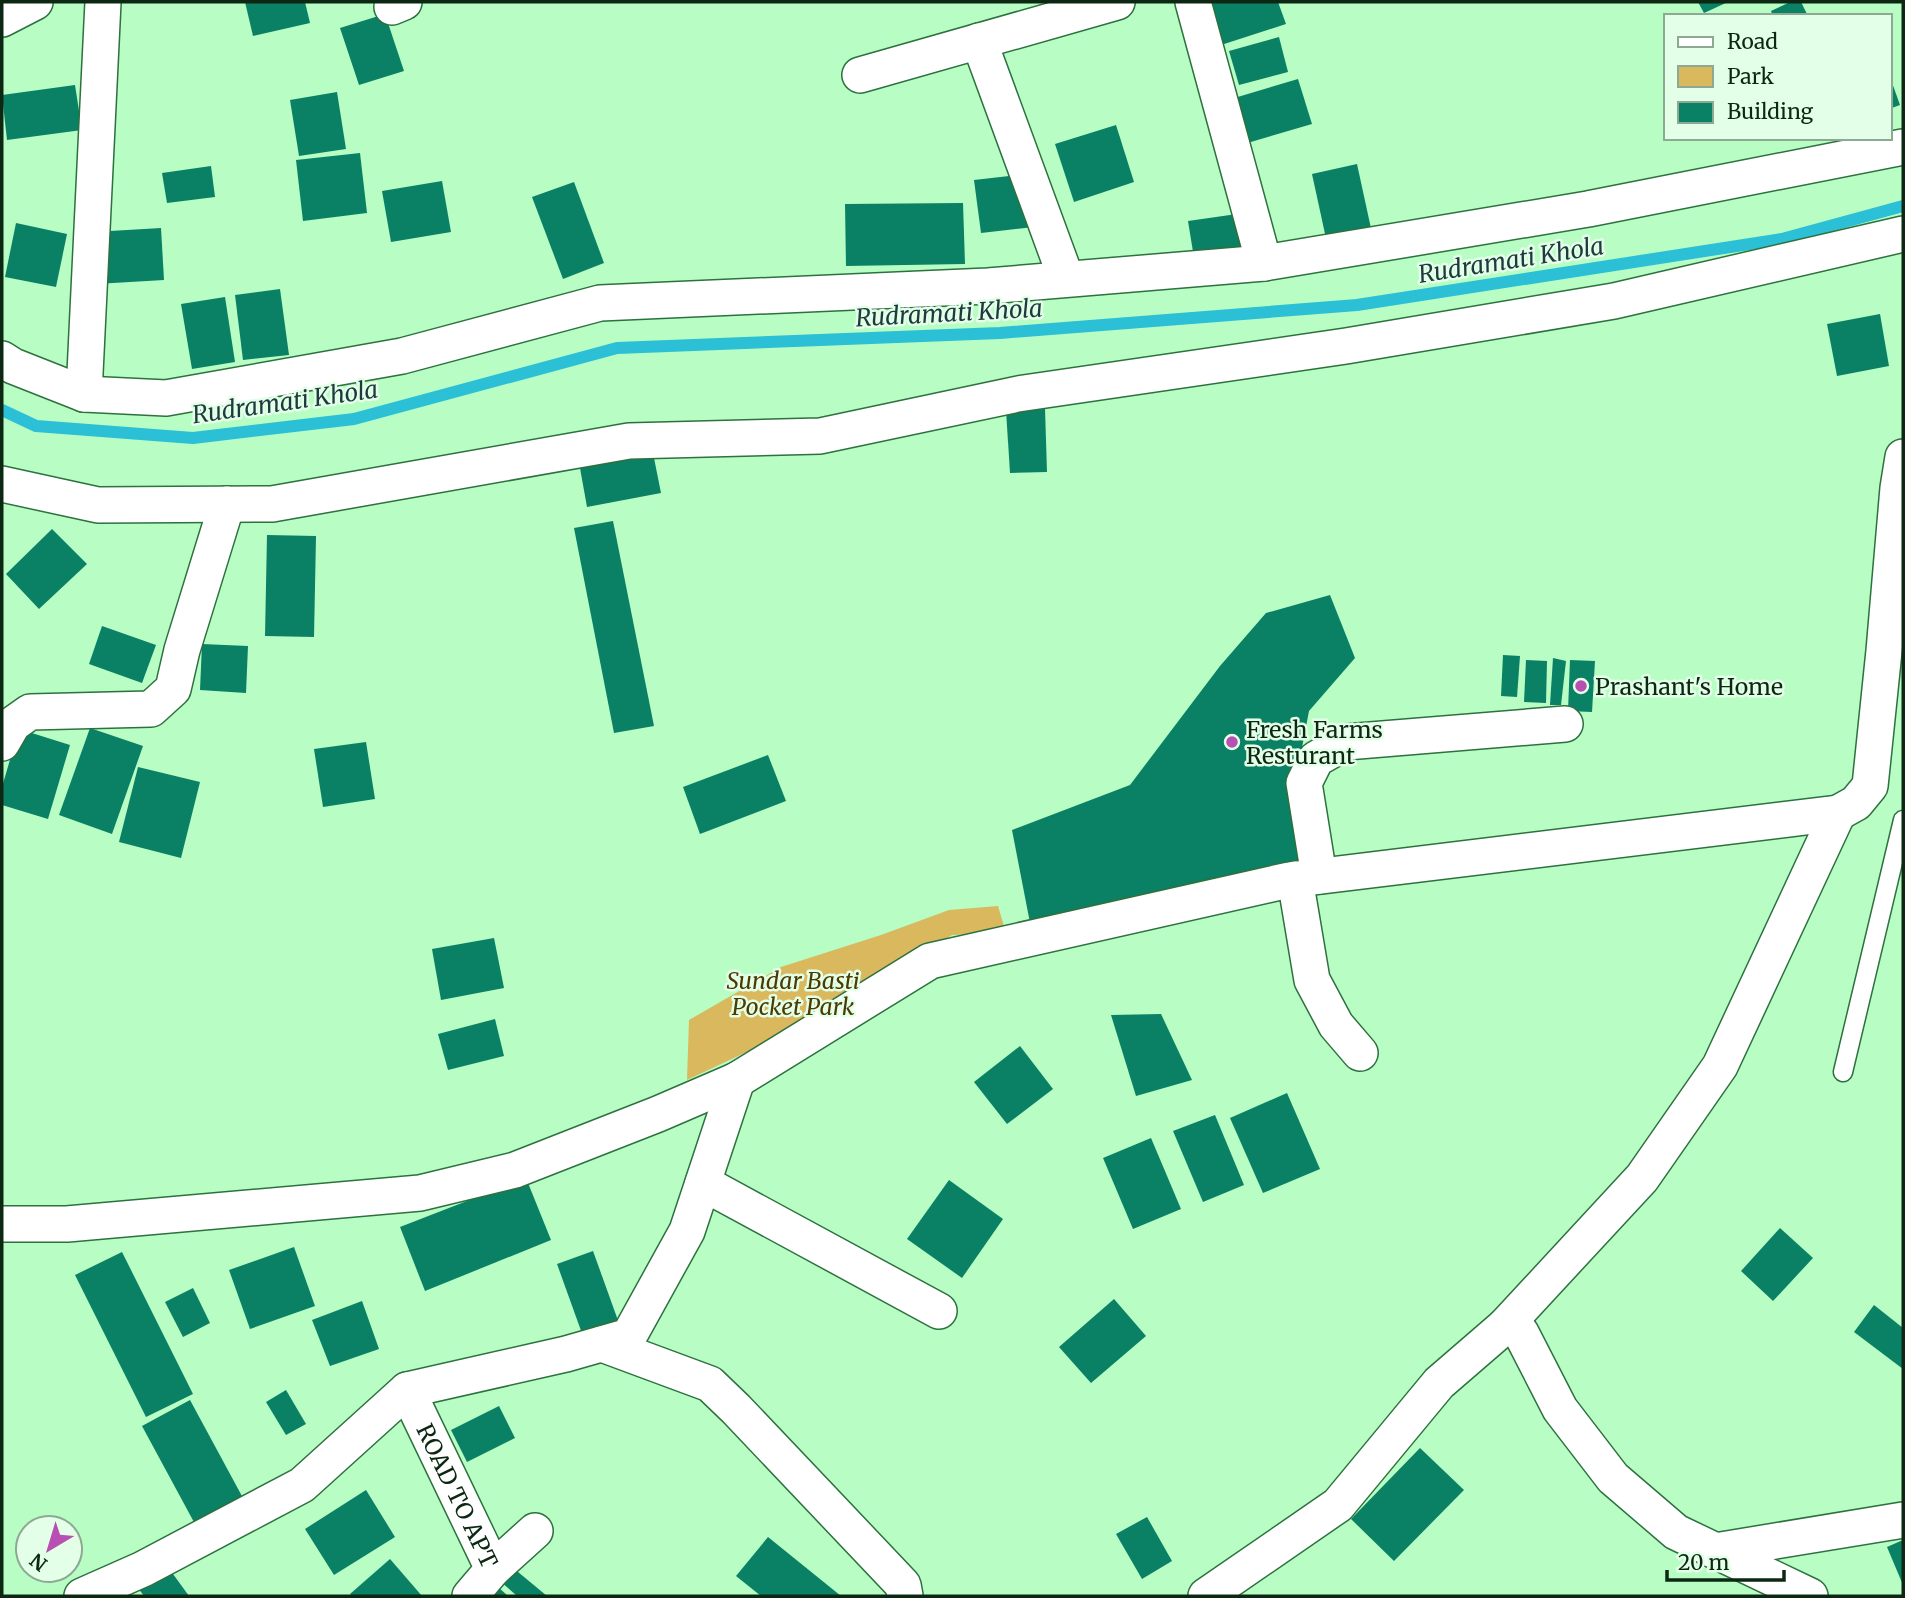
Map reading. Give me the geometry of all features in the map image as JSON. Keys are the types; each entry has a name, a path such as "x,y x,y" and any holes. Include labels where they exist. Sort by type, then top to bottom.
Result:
{"street":[{"path":"2,19 35,2"},
{"path":"84,394 103,2"},
{"path":"860,75 1117,2"},
{"path":"1193,2 1264,263"},
{"path":"979,41 1066,278"},
{"path":"2,359 13,366 84,394 166,398 402,356 600,303 988,286 1264,263 1588,209 1903,147"},
{"path":"2,484 98,505 272,504 629,441 820,436 1018,394 1346,346 1614,301 1903,234"},
{"path":"2,1224 67,1224 420,1194 514,1170 737,1080 930,961 1307,877 1838,813 1856,803 1870,786 1902,477"},
{"path":"2,743 13,724 30,712 151,709 173,689 182,650 228,504"},
{"path":"1360,1053 1336,1025 1312,980 1304,783 1316,759 1346,742 1565,724"},
{"path":"1206,1596 1338,1505 1439,1383 1505,1326 1642,1178 1720,1066 1838,813"},
{"path":"82,1596 143,1569 302,1485 407,1390 566,1354 629,1336 687,1231 737,1080"},
{"path":"703,1183 939,1311"},
{"path":"1505,1326 1521,1333 1560,1409 1613,1478 1676,1532 1810,1596"},
{"path":"602,1344 710,1384 746,1418 903,1585 905,1596"},
{"name":"ROAD TO APT","path":"407,1390 493,1569 470,1596"},
{"path":"1715,1551 1903,1520"},
{"path":"493,1569 535,1531"}],"lane":[{"path":"1843,1072 1903,820"}],"green space":[{"name":"Sundar Basti Pocket Park","path":"998,906 1006,933 952,935 859,992 753,1049 687,1080 689,1020 781,967 949,910"}],"building":[{"path":"245,2 305,2 310,23 253,36"},
{"path":"1203,2 1278,2 1286,24 1218,46"},
{"path":"1698,2 1728,2 1704,13"},
{"path":"1790,2 1801,2 1807,14 1772,14 1771,11"},
{"path":"385,14 404,71 359,85 340,28"},
{"path":"1279,37 1288,72 1239,85 1229,51"},
{"path":"1298,79 1312,124 1244,144 1231,99"},
{"path":"1891,80 1900,105 1891,108"},
{"path":"75,85 82,130 7,140 2,95"},
{"path":"337,92 346,149 299,156 290,100"},
{"path":"1116,125 1134,182 1074,202 1055,144"},
{"path":"360,153 367,213 303,221 296,160"},
{"path":"1357,164 1372,233 1327,243 1312,174"},
{"path":"211,166 215,197 167,203 162,173"},
{"path":"1027,174 1034,227 981,233 974,180"},
{"path":"442,181 451,232 391,242 382,191"},
{"path":"574,182 604,263 563,279 532,197"},
{"path":"963,203 965,264 846,266 845,204"},
{"path":"1237,214 1244,257 1195,264 1188,221"},
{"path":"16,223 67,234 56,287 5,277"},
{"path":"161,228 164,280 96,284 93,232"},
{"path":"280,289 289,355 243,360 235,295"},
{"path":"225,297 235,362 192,369 181,304"},
{"path":"1880,314 1889,366 1837,376 1827,324"},
{"path":"1045,409 1047,472 1010,473 1006,410"},
{"path":"653,453 661,493 587,507 580,468"},
{"path":"613,521 654,726 614,733 574,528"},
{"path":"52,529 87,564 39,609 6,574"},
{"path":"267,535 316,536 314,637 265,636"},
{"name":"Fresh Farms Resturant","path":"1330,595 1355,658 1309,711 1297,774 1307,867 1031,928 1012,830 1130,785 1220,666 1266,613"},
{"path":"102,626 156,645 142,683 89,664"},
{"path":"202,644 248,646 246,693 200,690"},
{"path":"1503,655 1520,656 1517,697 1501,696"},
{"path":"1553,658 1566,661 1561,705 1550,705"},
{"path":"1526,660 1547,661 1546,703 1524,702"},
{"name":"Prashant's Home","path":"1570,660 1595,661 1592,712 1568,711"},
{"path":"90,728 143,746 112,834 59,815"},
{"path":"19,729 70,745 48,819 2,805 2,787"},
{"path":"366,742 375,799 323,807 314,749"},
{"path":"768,755 786,801 700,834 683,787"},
{"path":"138,767 200,782 181,858 119,842"},
{"path":"494,938 504,988 441,1000 432,949"},
{"path":"1161,1014 1192,1080 1136,1096 1111,1015"},
{"path":"495,1019 504,1056 448,1070 438,1034"},
{"path":"1020,1046 1053,1089 1007,1124 974,1082"},
{"path":"1287,1093 1320,1169 1263,1193 1230,1118"},
{"path":"1215,1115 1244,1185 1203,1202 1173,1131"},
{"path":"1151,1138 1181,1209 1133,1229 1103,1158"},
{"path":"526,1178 551,1240 425,1291 400,1227"},
{"path":"949,1180 1003,1219 962,1278 907,1239"},
{"path":"1780,1228 1813,1258 1773,1301 1741,1271"},
{"path":"294,1247 315,1306 250,1329 229,1270"},
{"path":"593,1251 620,1326 584,1339 557,1264"},
{"path":"122,1252 193,1394 146,1417 75,1275"},
{"path":"193,1288 210,1323 183,1337 165,1302"},
{"path":"1114,1299 1146,1336 1091,1383 1059,1347"},
{"path":"362,1301 379,1349 330,1366 312,1320"},
{"path":"1874,1305 1903,1328 1903,1369 1854,1332"},
{"path":"286,1390 306,1424 286,1435 266,1402"},
{"path":"190,1400 243,1498 195,1524 142,1426"},
{"path":"499,1406 515,1438 467,1462 451,1430"},
{"path":"1420,1448 1464,1490 1394,1561 1351,1519"},
{"path":"366,1490 395,1537 334,1575 305,1529"},
{"path":"1147,1517 1172,1561 1142,1579 1116,1534"},
{"path":"768,1537 841,1596 761,1596 736,1576"},
{"path":"1903,1540 1903,1585 1887,1547"},
{"path":"390,1559 422,1596 350,1594"},
{"path":"165,1563 189,1596 144,1596 135,1584"},
{"path":"512,1567 547,1596 517,1596 500,1581"},
{"path":"497,1586 508,1596 488,1596"}],"waterway":[{"name":"Rudramati Khola","path":"2,410 36,426 193,438 354,419 617,348 1000,333 1357,305 1782,239 1903,206"}],"place":[{"name":"Prashant's Home","path":"1581,686"},
{"name":"Fresh Farms Resturant","path":"1232,742"}]}
